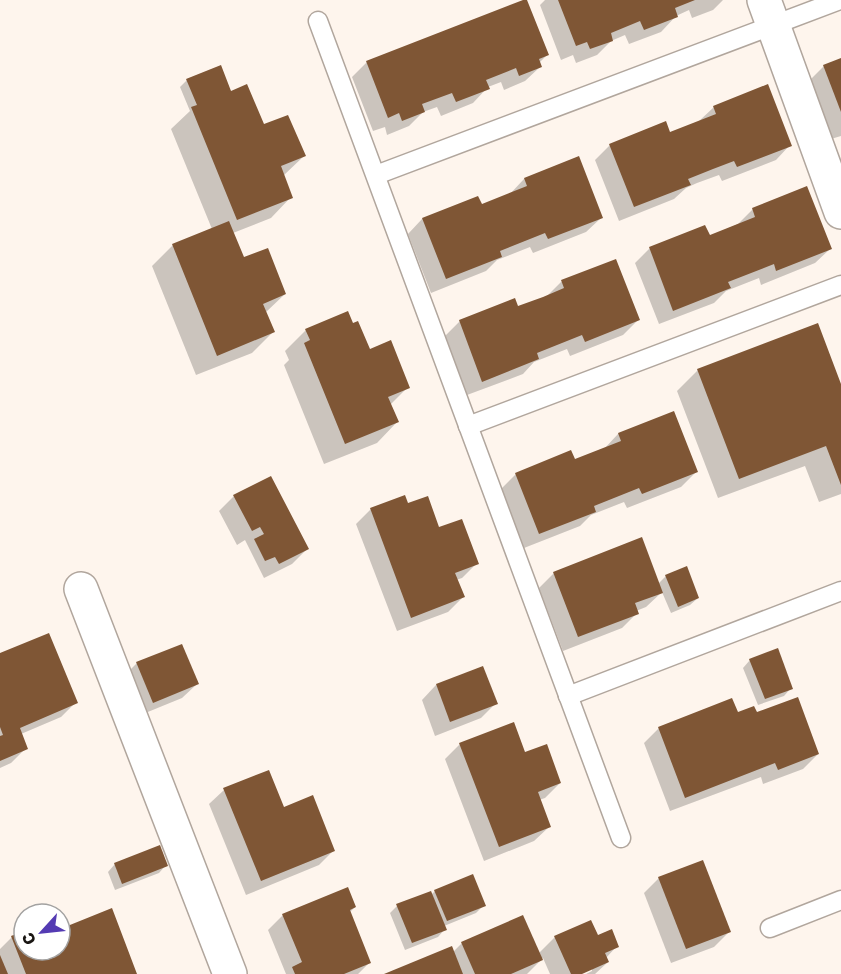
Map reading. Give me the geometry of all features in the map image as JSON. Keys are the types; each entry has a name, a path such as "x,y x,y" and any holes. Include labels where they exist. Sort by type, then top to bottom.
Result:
{"street":[{"path":"769,13 841,212"},
{"path":"81,589 230,974"}],"lane":[{"path":"376,175 769,13 840,0"},
{"path":"318,21 621,838"},
{"path":"468,426 841,285"},
{"path":"568,696 841,591"},
{"path":"770,928 841,900"}],"building":[{"path":"527,0 549,55 539,59 542,67 519,76 516,68 486,80 490,89 456,102 452,93 422,104 425,112 402,121 399,113 388,118 366,61"},
{"path":"558,0 695,0 675,8 678,17 644,30 640,21 611,33 613,41 590,49 587,42 576,46"},
{"path":"841,58 841,112 823,65"},
{"path":"221,65 231,91 247,84 264,124 288,115 306,156 281,166 293,198 237,220 191,107 197,105 186,79"},
{"path":"768,84 792,146 737,167 734,161 713,169 688,179 691,185 634,207 609,144 666,121 670,132 716,114 713,106"},
{"path":"579,156 603,218 548,239 545,233 500,251 502,257 446,279 422,218 478,196 482,204 527,186 524,178"},
{"path":"807,186 832,249 776,271 774,264 728,282 731,288 673,311 649,247 705,225 710,235 755,217 752,208"},
{"path":"229,221 244,257 268,248 286,294 263,304 275,332 217,356 172,244"},
{"path":"616,259 640,320 585,342 582,335 537,353 539,359 482,382 459,320 515,298 518,306 543,297 564,288 561,280"},
{"path":"348,311 353,323 358,321 370,349 391,340 410,388 388,397 399,422 345,444 304,343 310,340 305,329"},
{"path":"818,323 841,384 841,485 826,446 739,479 697,369"},
{"path":"674,411 698,472 642,494 639,488 594,506 596,512 539,534 515,473 571,450 575,459 621,441 618,433"},
{"path":"271,476 309,549 279,564 275,557 265,561 254,539 264,534 260,527 252,531 233,495"},
{"path":"405,495 408,503 428,496 439,527 462,519 479,564 455,573 465,597 411,618 370,508"},
{"path":"642,537 663,593 635,603 639,614 578,637 553,572"},
{"path":"687,566 699,598 678,607 665,575"},
{"path":"49,633 78,703 20,728 28,749 0,761 0,736 3,735 0,727 0,653"},
{"path":"182,644 199,684 153,703 136,662"},
{"path":"778,648 793,689 765,699 749,659"},
{"path":"483,666 498,704 450,722 436,684"},
{"path":"798,697 819,754 778,770 775,763 685,798 658,727 732,698 738,712 754,706 757,712"},
{"path":"514,722 525,752 547,744 561,783 538,792 551,827 499,847 459,743"},
{"path":"269,770 284,807 313,795 335,851 261,881 223,788"},
{"path":"160,845 168,866 122,884 114,863"},
{"path":"703,860 731,932 686,949 658,877"},
{"path":"473,874 486,906 447,921 434,890"},
{"path":"348,887 356,907 350,910 371,963 344,974 295,974 292,967 302,962 282,914"},
{"path":"431,891 447,930 412,943 396,904"},
{"path":"112,908 137,974 26,974 21,962 72,962 72,924"},
{"path":"523,915 543,960 511,974 475,974 461,942"},
{"path":"591,920 598,935 612,929 619,947 605,953 609,962 582,974 571,974 554,936"},
{"path":"452,946 463,974 384,974"},
{"path":"0,955 8,974 0,974"}]}
